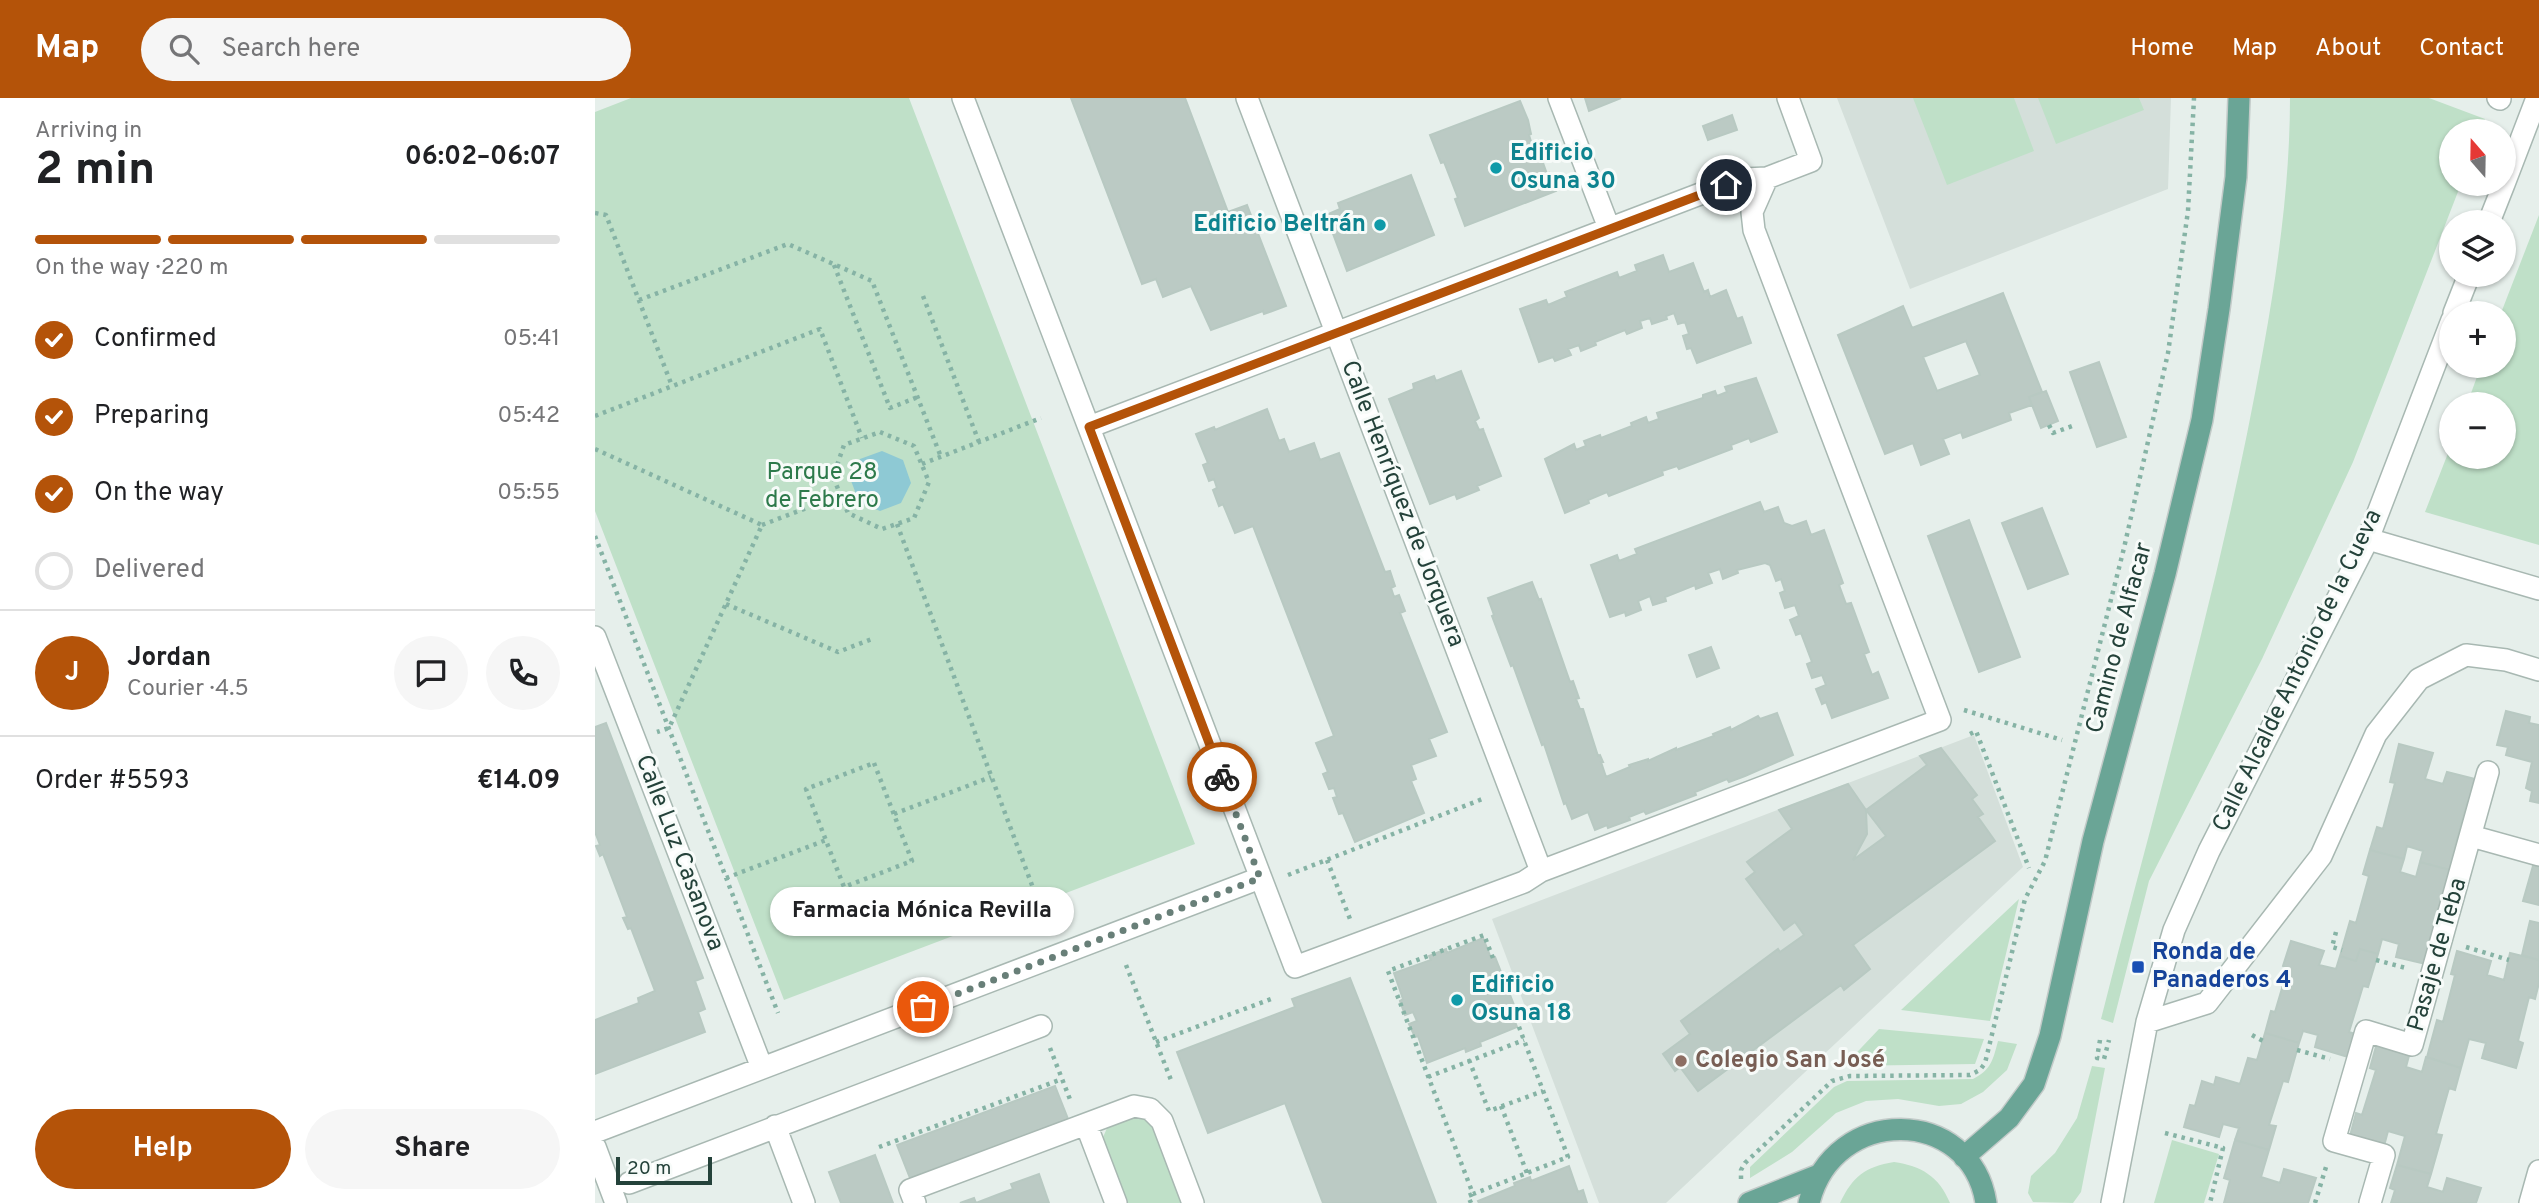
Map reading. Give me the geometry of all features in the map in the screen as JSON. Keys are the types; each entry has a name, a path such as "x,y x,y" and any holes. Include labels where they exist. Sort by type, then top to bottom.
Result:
{"main road":[{"name":"Camino de Alfacar","path":"1964,1157 2009,1118 2033,1084 2050,1036 2093,841 2165,574 2201,420 2236,177 2239,98"},
{"path":"1809,1203 1819,1175 1837,1151 1862,1136 1900,1128 1927,1133 1947,1143 1964,1157 1978,1177 1986,1203"},
{"path":"1751,1202 1819,1175"}],"street":[{"path":"963,98 1295,967 1524,882 1541,871 1940,720 1754,230 1752,212 1767,178"},
{"name":"Calle Henríquez de Jorquera","path":"1247,98 1541,871"},
{"path":"1559,98 1609,228"},
{"path":"1089,427 1338,334 1609,228 1744,179 1767,178 1811,161 1788,98"},
{"path":"2517,150 2537,98"},
{"name":"Calle Alcalde Antonio de la Cueva","path":"2112,1203 2147,1022 2173,930 2209,851 2368,539 2439,354"},
{"path":"2368,539 2539,589"},
{"name":"Calle Luz Casanova","path":"595,637 762,1068"},
{"path":"2147,1022 2207,1003 2321,856 2376,734 2419,679 2466,655 2506,660 2539,670"},
{"name":"Pasaje de Teba","path":"2334,1141 2366,1031 2412,1045 2489,772"},
{"path":"2471,836 2539,855"},
{"path":"595,1132 1260,878"},
{"path":"629,1183 1041,1026"},
{"path":"912,1197 1134,1106 1150,1110 1161,1121 1193,1203"},
{"path":"1086,1124 1116,1203"},
{"path":"775,1126 804,1203"},
{"path":"2334,1141 2384,1155 2370,1203"},
{"path":"595,1147 616,1203"},
{"path":"2530,1203 2539,1171"}],"path":[{"path":"1751,1202 1741,1178 1745,1163 1832,1081 1850,1076 1970,1075 1980,1070 1985,1063 2025,899 2045,861 2124,548 2168,353 2188,211 2194,98"},
{"path":"595,212 606,215 672,386"},
{"path":"639,300 788,244 872,281 941,457"},
{"path":"834,264 890,408 918,397"},
{"path":"923,296 979,442"},
{"path":"595,416 820,329 862,438"},
{"path":"922,464 1041,418"},
{"path":"2049,425 2053,433 2075,425"},
{"path":"880,432 914,446 922,464 929,482 914,517 882,529 848,513 833,477 844,445 880,432"},
{"path":"595,449 762,525"},
{"path":"669,728 762,525 841,495"},
{"path":"897,524 1042,912"},
{"path":"595,536 778,1013"},
{"path":"726,604 838,652 871,639"},
{"path":"1960,709 2062,740"},
{"path":"1970,734 1976,731 2029,868"},
{"path":"874,762 912,861 844,887 826,840 806,789 874,762"},
{"path":"894,814 992,777"},
{"path":"1287,875 1489,797"},
{"path":"726,878 826,840"},
{"path":"1327,860 1353,926"},
{"path":"2336,932 2332,947 2341,950"},
{"path":"1473,1194 1388,971 1484,935 1493,958"},
{"path":"2442,940 2509,960"},
{"path":"1126,965 1171,1080"},
{"path":"1156,1042 1271,999"},
{"path":"1471,1203 1468,1196 1568,1157 1513,1011"},
{"path":"1041,1026 1072,1104"},
{"path":"2252,1035 2263,1041"},
{"path":"1428,1077 1524,1040"},
{"path":"2100,1040 2097,1058 2104,1059 2109,1040"},
{"path":"2297,1050 2355,1066"},
{"path":"1469,1060 1489,1111 1543,1091"},
{"path":"879,1147 1062,1079"},
{"path":"1501,1106 1527,1173"},
{"path":"2165,1133 2224,1148 2210,1203"},
{"path":"2315,1203 2334,1141"}],"shaded area":[{"path":"1837,98 2171,98 2168,189 1910,289"},
{"name":"Colegio San José","path":"1974,735 2023,867 1666,1203 1599,1203 1492,919"}],"green space":[{"name":"Parque 28 de Febrero","path":"631,98 909,98 1195,844 784,1000 595,511 595,112"},
{"path":"1913,98 2014,98 2034,151 1947,185"},
{"path":"2038,98 2139,98 2144,110 2056,144"},
{"path":"2290,98 2429,98 2485,119 2439,119 2439,196 2456,196 2451,210 2439,210 2439,241 2353,462 2262,659 2149,881 2113,1023 2101,1019 2214,581 2255,393 2282,224"},
{"path":"2539,215 2539,545 2425,512 2442,469 2516,469 2516,392 2471,392 2477,378 2516,378 2516,301 2506,301 2511,287 2516,287 2516,274"},
{"path":"2019,899 1990,1021 1901,1010"},
{"path":"1879,1029 1984,1039 1975,1064 1844,1066"},
{"path":"1998,1041 2017,1044 2007,1070 1983,1092 1961,1104 1939,1106 1898,1099 1866,1101 1836,1113 1792,1152 1750,1178 1750,1167 1834,1087 1847,1081 1973,1079 1990,1064"},
{"path":"2092,1066 2105,1068 2081,1192 2073,1203 2033,1202 2028,1193 2031,1176 2055,1153 2077,1118"},
{"path":"1139,1116 1154,1124 1184,1203 1125,1203 1101,1142 1107,1128"},
{"path":"2172,1140 2219,1154 2204,1203 2154,1203"},
{"path":"1894,1162 1913,1166 1935,1179 1950,1203 1840,1203 1861,1174"}],"water":[{"path":"882,451 903,460 911,483 901,503 880,511 859,502 850,478 860,459"}],"building":[{"path":"1071,98 1185,98 1228,212 1247,205 1286,306 1264,314 1263,311 1211,330 1191,286 1163,297 1156,279 1142,284"},
{"path":"1585,98 1621,98 1589,111"},
{"name":"Edificio Osuna 30","path":"1520,101 1528,120 1533,148 1539,161 1542,160 1547,174 1549,173 1556,191 1465,226 1455,199 1458,198 1430,135"},
{"path":"1732,115 1737,130 1708,140 1703,126"},
{"name":"Edificio Beltrán","path":"1411,175 1434,235 1347,271 1326,215 1340,209 1338,203"},
{"path":"1663,255 1669,272 1693,263 1704,292 1708,290 1710,297 1726,290 1737,319 1742,317 1751,343 1697,363 1691,348 1687,349 1683,336 1689,334 1685,322 1678,324 1674,313 1666,316 1667,319 1652,324 1650,318 1640,321 1642,328 1627,334 1625,330 1581,351 1579,345 1568,349 1571,355 1555,361 1553,357 1539,362 1520,309 1546,300 1548,305 1567,297 1565,292 1617,272 1619,278 1637,271 1635,265"},
{"path":"2003,293 2042,392 2029,397 2032,405 2009,413 2011,420 1963,438 1961,432 1943,439 1949,454 1921,465 1913,443 1885,454 1838,335 1903,306 1912,328","holes":["1966,341 1980,375 1937,391 1923,357"]},
{"path":"2099,362 2126,437 2097,447 2070,372"},
{"path":"1461,371 1479,418 1475,421 1479,430 1483,429 1501,476 1477,486 1479,490 1457,499 1455,494 1430,504 1389,399 1414,389 1413,384 1434,376 1436,381"},
{"path":"1756,378 1777,432 1751,442 1749,438 1731,445 1732,449 1679,469 1677,466 1662,471 1663,475 1609,496 1607,492 1565,513 1545,459 1574,444 1576,450 1586,446 1584,441 1600,435 1601,438 1632,426 1631,423 1646,417 1648,423 1659,419 1657,413 1703,398 1703,395 1715,391 1717,396 1727,392 1725,387"},
{"path":"2046,391 2058,421 2041,428 2029,397"},
{"path":"1267,409 1279,441 1284,439 1289,452 1314,443 1320,460 1339,453 1385,572 1390,571 1395,586 1391,588 1394,597 1399,595 1405,611 1400,613 1447,732 1429,739 1436,756 1411,765 1416,779 1411,781 1424,813 1355,842 1343,813 1339,814 1333,798 1337,797 1334,788 1329,789 1323,774 1328,772 1316,743 1334,736 1253,526 1235,533 1223,504 1219,506 1213,490 1217,488 1214,479 1209,481 1203,465 1208,463 1196,434 1214,427 1215,430"},
{"path":"1760,502 1764,512 1778,507 1784,523 1792,526 1806,521 1811,535 1824,530 1843,583 1839,585 1846,604 1851,603 1869,652 1864,654 1872,675 1878,672 1888,698 1832,718 1826,702 1822,704 1816,689 1826,685 1822,675 1812,678 1807,664 1812,662 1801,633 1796,635 1790,620 1799,616 1795,605 1785,608 1780,593 1785,591 1781,579 1776,581 1770,565 1765,563 1737,570 1738,573 1723,579 1720,569 1708,573 1712,583 1696,589 1695,585 1653,605 1650,596 1638,601 1641,610 1626,616 1625,612 1610,617 1591,565 1617,555 1619,561 1637,554 1635,549"},
{"path":"2042,508 2068,574 2028,589 2002,523"},
{"path":"1969,520 2020,657 1979,672 1928,536"},
{"path":"1532,582 1539,600 1541,599 1570,682 1573,681 1579,698 1576,699 1580,709 1583,709 1606,777 1630,767 1629,765 1648,761 1676,748 1714,736 1713,734 1730,727 1731,730 1758,716 1760,719 1777,713 1793,755 1729,782 1727,779 1695,792 1696,795 1646,814 1644,811 1629,817 1630,820 1608,828 1607,825 1595,830 1588,812 1572,819 1566,803 1564,804 1513,665 1511,666 1488,598"},
{"path":"1711,647 1719,668 1697,677 1689,655"},
{"path":"2506,711 2530,717 2529,723 2539,725 2539,803 2530,801 2532,791 2526,788 2532,762 2506,755 2508,747 2497,745"},
{"path":"606,723 703,978 695,981 705,1009 698,1012 705,1032 595,1074 595,1020 639,1003 638,998 655,991 631,928 628,929 623,918 627,917 603,854 600,856 596,846 600,845 595,832 595,727"},
{"path":"2399,744 2433,753 2425,779 2443,784 2447,772 2479,780 2474,804 2467,803 2455,847 2461,849 2454,871 2420,862 2423,851 2407,846 2404,859 2370,850 2377,827 2383,829 2395,783 2390,782"},
{"path":"1941,748 1977,795 1972,799 1983,814 1978,817 1995,841 1853,945 1870,969 1844,990 1841,985 1698,1091 1680,1067 1675,1071 1663,1054 1690,1034 1681,1021 1778,949 1780,952 1804,935 1795,922 1784,930 1746,879 1755,872 1747,862 1792,829 1779,810 1848,784 1866,810 1927,765 1920,756","holes":["1866,810 1886,836 1853,860 1867,834"]},
{"path":"2370,850 2404,859 2400,872 2416,877 2420,862 2454,871 2447,896 2442,895 2431,940 2430,965 2396,957 2399,944 2382,939 2378,954 2360,949 2356,961 2340,956 2350,921 2356,923 2369,876 2363,874"},
{"path":"2533,866 2539,867 2539,905 2523,901"},
{"path":"2530,921 2539,923 2539,960 2522,955"},
{"name":"Edificio Osuna 18","path":"1483,938 1491,958 1495,957 1516,1010 1511,1011 1517,1027 1480,1042 1481,1046 1466,1052 1465,1048 1427,1063 1418,1036 1415,1037 1409,1024 1417,1021 1413,1012 1405,1015 1400,1001 1403,999 1394,973 1431,960 1429,956 1446,949 1447,953"},
{"path":"2291,941 2324,951 2319,965 2336,969 2340,956 2356,961 2360,949 2378,954 2368,987 2363,986 2349,1032 2355,1034 2348,1057 2315,1047 2318,1035 2303,1031 2299,1043 2265,1033 2271,1011 2275,1012 2288,968 2283,966"},
{"path":"2457,951 2491,961 2487,975 2504,980 2510,953 2539,960 2539,983 2535,999 2529,997 2518,1041 2523,1043 2516,1068 2482,1058 2486,1043 2469,1039 2461,1068 2427,1057 2437,1020 2443,1022 2455,975 2451,974"},
{"path":"1350,978 1436,1203 1323,1203 1285,1103 1208,1133 1177,1052 1295,1007 1292,999"},
{"path":"2265,1033 2299,1043 2288,1082 2283,1081 2269,1125 2276,1126 2269,1150 2235,1140 2239,1128 2223,1124 2219,1137 2184,1127 2190,1105 2195,1106 2202,1081 2214,1085 2216,1077 2240,1084 2248,1058 2257,1060"},
{"path":"2377,1043 2410,1052 2406,1067 2422,1072 2426,1057 2461,1068 2455,1090 2449,1088 2436,1134 2442,1135 2431,1174 2397,1165 2405,1136 2388,1131 2384,1146 2350,1136 2356,1113 2362,1115 2376,1070 2370,1068"},
{"path":"1055,1086 1068,1119 910,1178 897,1145"},
{"path":"2235,1140 2269,1150 2261,1177 2280,1183 2284,1169 2316,1178 2308,1203 2224,1203 2230,1180 2224,1178"},
{"path":"875,1155 893,1203 841,1203 829,1172"},
{"path":"2397,1165 2431,1174 2427,1187 2443,1192 2447,1178 2481,1188 2476,1203 2391,1203 2395,1190 2390,1188"},
{"path":"1569,1166 1578,1192 1583,1190 1587,1203 1478,1201 1515,1186 1514,1183 1530,1177 1531,1181"},
{"path":"1039,1174 1049,1203 976,1203 1013,1189 1011,1184"},
{"path":"974,1198 976,1203 960,1203"}],"way so far":[{"path":"923,1007 1260,878 1222,777"}],"place":[{"name":"Edificio Osuna 30","path":"1496,168"},
{"name":"Edificio Beltrán","path":"1380,225"},
{"name":"Ronda de Panaderos 4","path":"2138,967"},
{"name":"Edificio Osuna 18","path":"1457,1000"},
{"name":"Farmacia Mónica Revilla","path":"923,1007"},
{"name":"Colegio San José","path":"1681,1061"}],"route":[{"path":"1222,777 1089,427 1726,185"}]}
